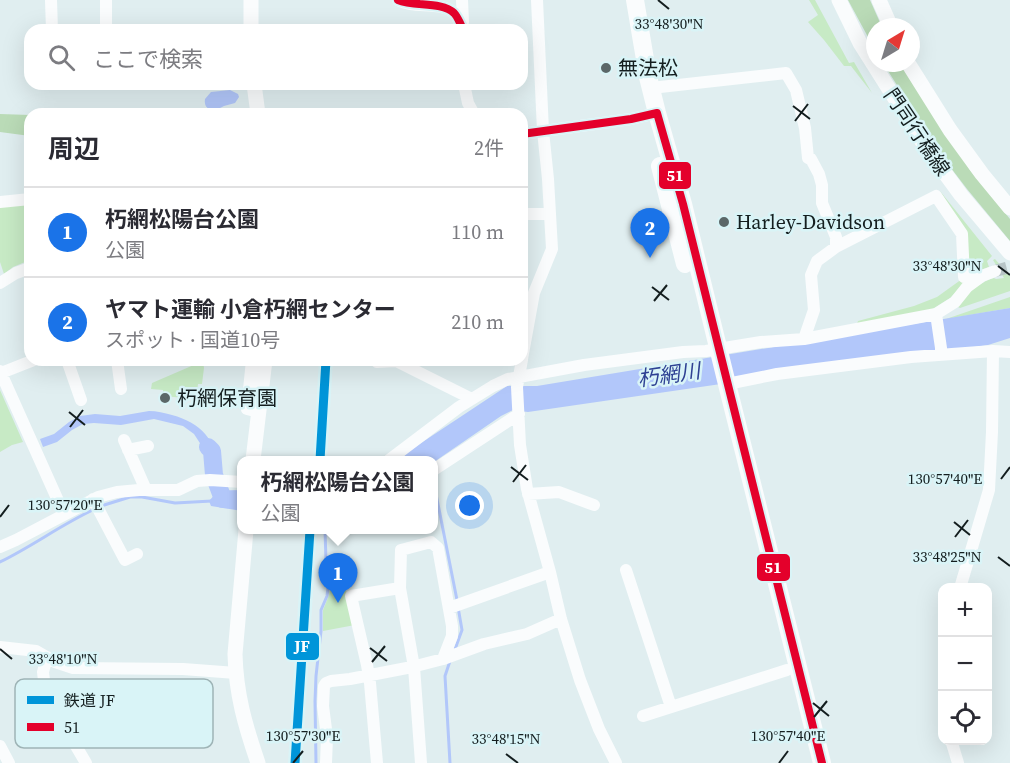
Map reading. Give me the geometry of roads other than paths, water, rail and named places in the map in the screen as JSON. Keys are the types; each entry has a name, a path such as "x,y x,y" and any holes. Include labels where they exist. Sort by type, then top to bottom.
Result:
{"highway":[{"path":"624,0 630,45 683,204 712,350 810,763"},
{"path":"635,0 651,88 652,114"},
{"path":"721,386 822,763"}],"main road":[{"path":"251,0 251,24"},
{"name":"門司行橋線","path":"839,0 860,43 925,146 961,195 1010,253"},
{"path":"879,0 887,18"},
{"name":"門司行橋線","path":"914,72 950,130 1010,208"},
{"path":"255,90 257,108"},
{"path":"253,456 264,366"},
{"path":"246,534 235,654 236,673 243,717 258,763"}],"street":[{"path":"51,0 52,24"},
{"path":"106,0 106,24"},
{"path":"398,0 408,5 436,3 454,12 459,24"},
{"path":"462,0 462,24"},
{"path":"528,326 534,293 552,249 543,131 537,0"},
{"path":"651,88 786,73 796,90 808,158 812,159 819,174 822,185 822,203 836,237 836,247"},
{"path":"464,90 470,108"},
{"path":"528,133 652,114"},
{"path":"804,339 814,310 812,275 817,261 836,247 936,196 962,234 964,277 975,273 982,276"},
{"path":"0,202 24,200"},
{"path":"528,214 550,214"},
{"path":"0,283 24,270"},
{"path":"394,456 459,407 508,379 518,382 584,365 760,342 804,339 937,319 967,287 982,276 995,271"},
{"path":"937,319 941,352"},
{"path":"961,583 989,490 993,351"},
{"path":"721,386 777,374 941,352 1010,352"},
{"path":"24,364 0,372 64,514"},
{"path":"68,366 81,400"},
{"path":"118,366 121,389"},
{"path":"251,366 247,410 259,411"},
{"path":"406,366 472,399"},
{"path":"521,366 518,382 520,445 528,494 561,619 580,680 616,763"},
{"path":"438,467 519,413"},
{"path":"146,490 126,445 148,446"},
{"path":"137,554 125,560 96,505 98,497 117,492 178,490 197,481 237,482"},
{"path":"528,494 558,492 594,505"},
{"path":"0,547 64,514 96,505"},
{"path":"421,763 414,667 400,588 401,550 431,542 438,548 455,606 449,657"},
{"path":"626,570 671,707"},
{"path":"455,606 550,573"},
{"path":"376,763 368,665 351,596 400,588"},
{"path":"326,763 327,737 322,706 326,683 414,667 484,644 527,634 561,619"},
{"path":"0,647 36,651 55,662 73,668 183,669 236,673"},
{"path":"44,679 43,672 47,657"},
{"path":"643,716 787,670"},
{"path":"952,745 958,763"},
{"path":"0,746 9,763"},
{"path":"77,748 86,763"}],"water":[{"path":"230,90 239,97 235,103 220,108 208,108 205,99 211,92"},
{"path":"1010,308 1010,338 988,345 528,412 513,410 438,459 438,456 404,456 507,386 537,386"},
{"path":"149,411 182,418 199,428 214,450 217,470 208,469 207,454 194,434 183,426 154,419 121,425 83,424 57,442 43,447 40,439 54,434 80,416 95,414 120,416"},
{"path":"237,490 237,510 211,506 209,501 218,491"}],"waterway":[{"name":"朽網川","path":"208,447 212,451 214,475 223,499 237,500"},
{"path":"101,506 130,497 175,503 212,501"},
{"path":"438,504 457,600"},
{"path":"0,562 95,509"},
{"path":"316,763 316,676 321,610 327,596 329,580 325,534"},
{"path":"454,652 462,630 458,607"},
{"path":"450,661 445,676 450,763"}],"tunnel":[{"path":"995,271 1010,267"}],"rail line":[{"name":"JF","path":"320,456 326,366"},
{"name":"JF","path":"295,763 310,534"}],"place":[{"name":"無法松","path":"606,68"},
{"name":"Harley-Davidson","path":"724,222"},
{"name":"ヤマト運輸 小倉朽網センター","path":"650,258"},
{"name":"朽網保育園","path":"165,398"},
{"name":"朽網松陽台公園","path":"338,603"}]}
